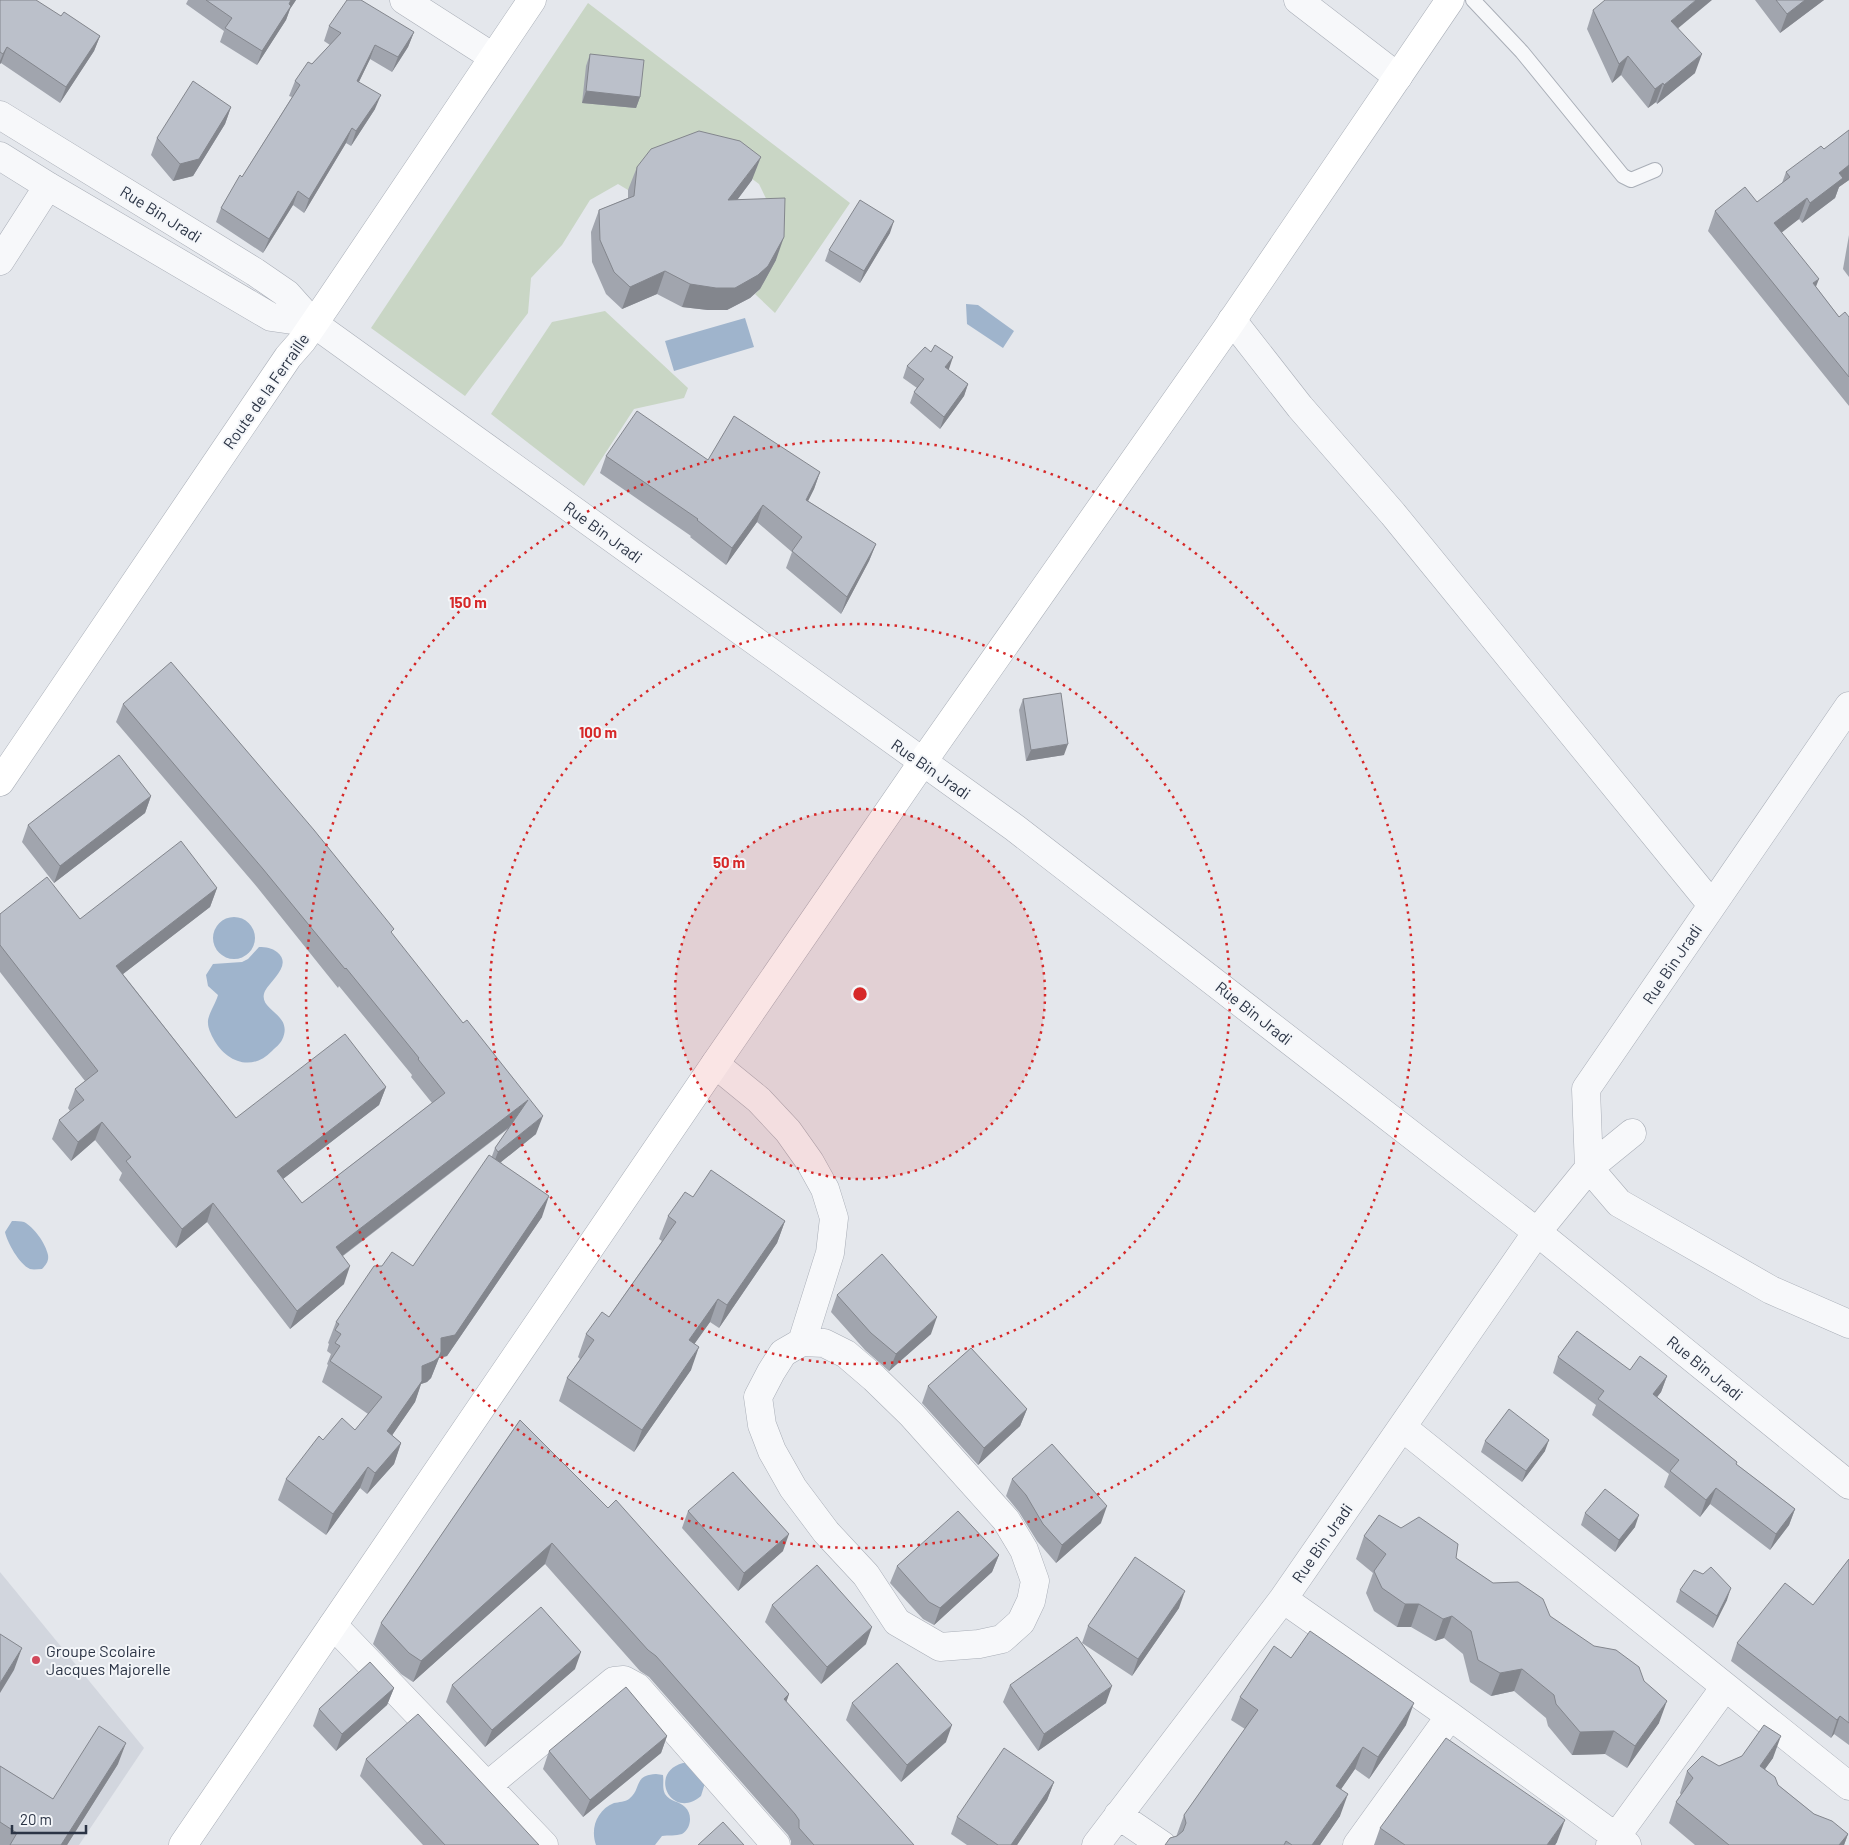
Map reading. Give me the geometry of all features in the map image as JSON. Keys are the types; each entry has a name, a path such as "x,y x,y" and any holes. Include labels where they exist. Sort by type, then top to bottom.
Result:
{"street":[{"path":"404,0 493,57"},
{"name":"Route de la Ferraille","path":"0,782 288,356 302,341 532,0"},
{"path":"1298,0 1398,76"},
{"path":"183,1845 714,1064 1232,320 1450,0"},
{"name":"Rue Bin Jradi","path":"0,115 263,277 287,294 313,323 922,763 1015,828 1537,1232 1849,1485"},
{"name":"Rue Bin Jradi","path":"0,156 271,317 313,323"},
{"path":"0,261 48,186"},
{"path":"1232,320 1300,406 1393,514 1712,905"},
{"name":"Rue Bin Jradi","path":"1096,1845 1283,1599 1537,1232 1589,1168 1586,1089 1849,706"},
{"path":"714,1064 759,1100 788,1131 810,1162 825,1189 834,1218 830,1254 802,1342 783,1353 758,1397 762,1426 772,1451 793,1488 826,1532 866,1575 897,1622 940,1647 979,1644 1002,1639 1021,1622 1031,1601 1035,1581 1024,1550 1006,1520 911,1414 874,1378 846,1354 824,1343 802,1342"},
{"path":"1632,1133 1589,1168 1619,1203 1771,1290 1849,1324"},
{"path":"1402,1427 1849,1786"},
{"path":"1283,1599 1450,1716 1618,1842 1725,1687"},
{"path":"333,1625 544,1845"},
{"path":"487,1786 614,1681 624,1680 637,1687 776,1845"},
{"path":"1357,1845 1450,1716"},
{"path":"1118,1815 1162,1845"}],"lane":[{"path":"1473,0 1522,52 1623,176 1631,180 1655,170"}],"shaded area":[{"name":"Groupe Scolaire Jacques Majorelle","path":"0,1572 144,1748 79,1845 0,1845"}],"green space":[{"path":"588,3 850,203 775,313 755,294 760,289 777,221 759,184 732,164 643,171 628,190 618,184 590,200 562,245 531,278 528,313 465,396 371,328"},
{"path":"605,311 688,388 684,398 634,409 584,486 491,414 552,322"}],"water":[{"path":"966,304 978,305 1014,331 1003,348 967,324"},
{"path":"745,318 754,347 674,371 665,341"},
{"path":"234,917 249,923 255,938 249,953 234,959 219,953 213,938 219,923"},
{"path":"259,947 277,952 283,962 279,972 265,991 264,998 284,1024 285,1031 281,1041 264,1058 247,1063 231,1058 224,1053 211,1035 208,1020 218,995 208,986 206,975 213,964 242,962 248,959"},
{"path":"12,1221 28,1224 42,1241 48,1257 47,1263 42,1269 30,1269 22,1263 14,1252 5,1232"},
{"path":"683,1763 689,1763 705,1783 701,1796 690,1802 681,1803 673,1799 668,1793 665,1784 672,1768"},
{"path":"656,1774 663,1775 664,1789 667,1797 683,1805 688,1810 690,1821 685,1832 680,1835 662,1836 655,1845 596,1845 594,1832 596,1820 603,1810 614,1803 629,1799 644,1777"}],"building":[{"path":"0,0 36,0 61,16 64,12 100,36 66,87 7,47 3,54 0,52"},
{"path":"206,0 291,0 289,4 291,6 262,51 225,28 232,18"},
{"path":"347,0 361,0 414,32 398,57 375,45 357,81 381,95 356,131 352,128 309,199 298,191 269,239 221,208 240,175 242,177 300,85 295,81 308,62 312,64 341,33 329,26"},
{"path":"1605,0 1696,0 1671,21 1702,54 1664,85 1663,83 1655,89 1628,56 1619,64 1593,10"},
{"path":"1776,0 1805,0 1787,14"},
{"path":"590,54 644,60 640,97 586,91"},
{"path":"193,81 231,107 199,159 180,164 157,138"},
{"path":"1849,130 1849,165 1839,173 1843,178 1810,203 1807,198 1774,223 1819,279 1813,283 1839,317 1845,312 1849,317 1849,377 1715,211 1745,187 1757,202 1790,177 1786,172 1821,146 1824,149"},
{"path":"699,131 740,141 761,157 728,200 785,198 784,237 768,266 758,275 735,288 716,288 690,284 665,271 630,287 614,272 600,240 599,210 634,196 637,167 651,149"},
{"path":"860,200 894,221 864,271 829,250"},
{"path":"935,345 953,357 945,367 968,384 944,417 914,392 924,379 907,366 925,347 931,352"},
{"path":"637,411 708,460 734,416 820,472 806,500 876,544 847,597 792,551 802,537 763,505 732,548 698,519 606,456"},
{"path":"171,662 314,830 394,929 391,932 463,1023 467,1020 543,1116 498,1152 495,1148 528,1100 336,1247 350,1266 297,1311 213,1203 182,1229 126,1161 131,1157 102,1122 78,1142 59,1120 84,1100 75,1089 98,1071 0,945 0,914 47,877 80,919 181,841 217,888 116,966 236,1118 345,1034 386,1087 277,1171 302,1203 445,1093 346,968 123,704"},
{"path":"1061,693 1068,744 1031,750 1023,699"},
{"path":"119,755 151,796 60,866 28,825"},
{"path":"489,1155 549,1196 455,1335 441,1338 439,1357 422,1366 422,1381 387,1431 401,1443 375,1473 368,1467 333,1514 286,1479 319,1436 323,1440 342,1418 355,1430 382,1397 330,1361 340,1346 335,1343 341,1334 335,1330 339,1324 336,1322 374,1266 382,1266 392,1252 413,1266"},
{"path":"711,1170 785,1221 727,1305 718,1299 689,1340 699,1347 642,1430 567,1378 594,1340 586,1334 602,1312 609,1317 676,1222 668,1216 685,1192 693,1197"},
{"path":"882,1254 937,1317 896,1354 871,1333 837,1295"},
{"path":"1577,1331 1630,1370 1640,1356 1667,1376 1653,1394 1737,1462 1736,1464 1795,1509 1776,1534 1716,1488 1706,1500 1670,1471 1679,1460 1598,1399 1604,1391 1558,1357"},
{"path":"971,1348 1027,1409 984,1448 928,1386"},
{"path":"1509,1409 1549,1440 1526,1471 1485,1441"},
{"path":"520,1420 608,1508 616,1500 789,1694 784,1699 914,1845 814,1845 799,1828 799,1820 795,1814 656,1656 648,1650 552,1543 421,1661 409,1653 381,1623"},
{"path":"1052,1444 1107,1506 1062,1545 1043,1524 1026,1495 1012,1479"},
{"path":"733,1472 789,1534 744,1573 688,1511"},
{"path":"1605,1489 1639,1515 1619,1540 1585,1513"},
{"path":"958,1511 999,1555 940,1608 929,1602 897,1566"},
{"path":"1379,1515 1401,1528 1419,1517 1458,1544 1456,1558 1493,1583 1518,1582 1543,1599 1550,1616 1594,1646 1616,1650 1639,1667 1644,1681 1667,1701 1635,1746 1614,1731 1580,1732 1556,1704 1554,1695 1522,1669 1500,1673 1478,1660 1471,1631 1452,1616 1443,1619 1419,1604 1405,1604 1382,1588 1374,1571 1386,1554 1364,1536"},
{"path":"1135,1557 1185,1591 1138,1659 1088,1626"},
{"path":"1849,1559 1849,1723 1840,1716 1837,1720 1737,1643 1785,1583 1813,1605"},
{"path":"817,1565 872,1627 827,1667 772,1605"},
{"path":"1711,1567 1731,1588 1717,1616 1680,1590 1694,1570 1703,1574"},
{"path":"541,1607 581,1652 492,1730 452,1685"},
{"path":"1310,1631 1414,1703 1378,1757 1363,1747 1336,1786 1348,1794 1312,1845 1292,1845 1286,1841 1284,1845 1165,1845 1170,1838 1177,1836 1183,1831 1186,1823 1184,1815 1258,1710 1240,1697 1274,1646 1291,1658"},
{"path":"0,1634 22,1648 0,1683"},
{"path":"1077,1637 1112,1686 1044,1734 1010,1685"},
{"path":"370,1662 394,1688 342,1734 319,1709"},
{"path":"897,1663 952,1725 907,1765 852,1703"},
{"path":"626,1687 667,1736 590,1800 549,1751"},
{"path":"418,1714 539,1845 445,1845 366,1759"},
{"path":"1764,1725 1781,1736 1760,1766 1775,1777 1778,1785 1814,1814 1832,1821 1848,1834 1839,1845 1729,1845 1676,1802 1693,1778 1687,1771 1702,1756 1719,1766 1742,1756"},
{"path":"99,1726 126,1743 61,1845 10,1845 17,1833 0,1822 0,1766 53,1799"},
{"path":"1446,1738 1565,1820 1547,1845 1405,1845 1380,1828"},
{"path":"1004,1748 1054,1782 1011,1845 998,1845 957,1817"},
{"path":"723,1822 744,1845 698,1845"}],"place":[{"name":"Groupe Scolaire Jacques Majorelle","path":"36,1660"}]}
